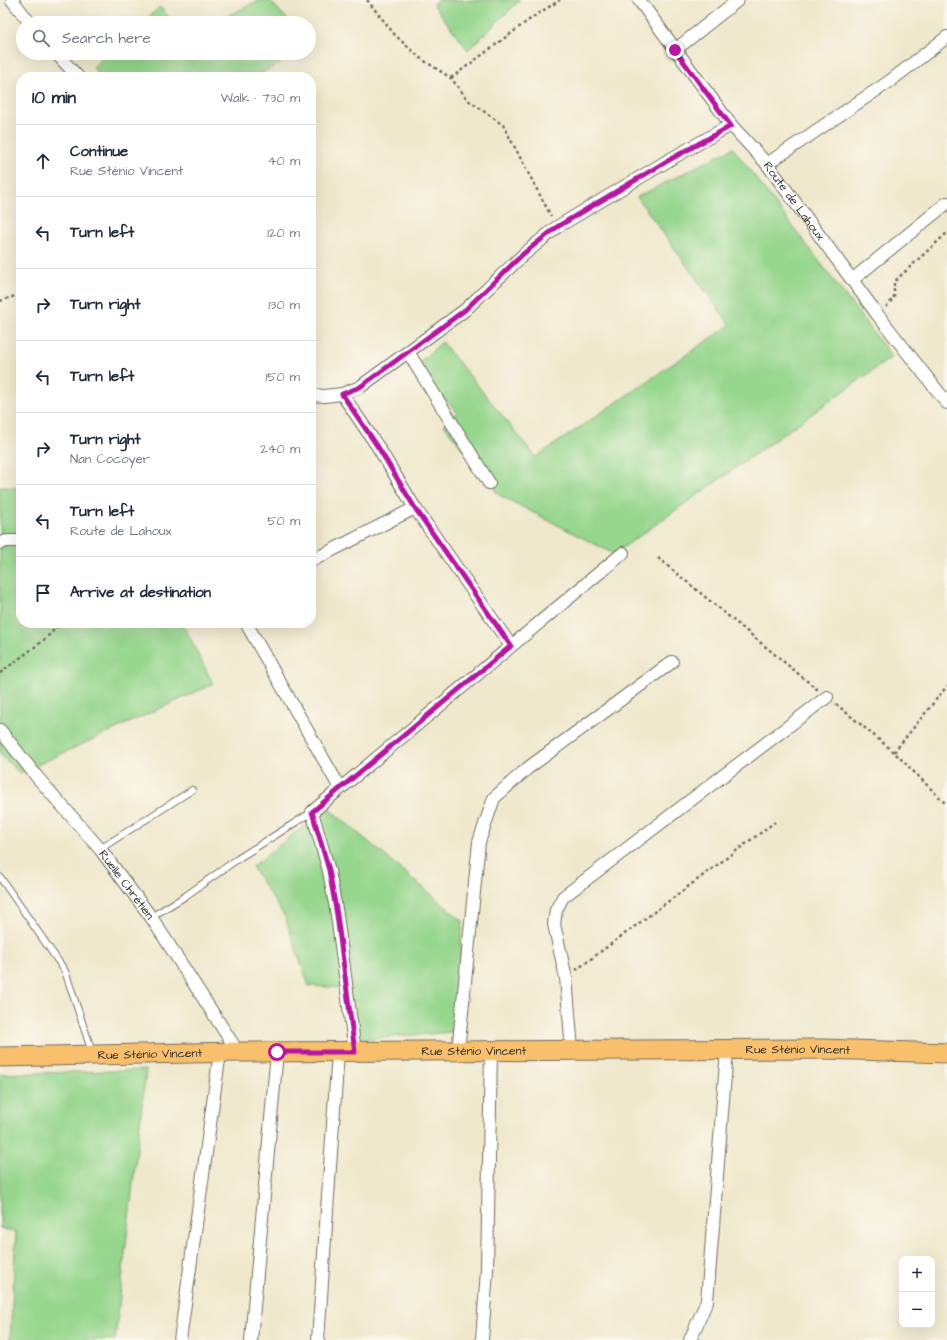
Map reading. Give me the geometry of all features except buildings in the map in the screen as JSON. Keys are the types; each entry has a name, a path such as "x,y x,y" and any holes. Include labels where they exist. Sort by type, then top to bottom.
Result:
{"main road":[{"name":"Rue Sténio Vincent","path":"0,1057 229,1052 491,1052 572,1050 822,1049 947,1053"}],"street":[{"path":"12,0 25,16"},
{"name":"Route de Lahoux","path":"639,0 731,126 767,164 877,314 947,403"},
{"path":"675,50 738,0"},
{"path":"767,164 890,81 947,37"},
{"path":"62,60 73,72"},
{"path":"316,395 342,394 360,387 465,310 523,254 557,227 669,160 731,126"},
{"path":"852,280 947,203"},
{"path":"408,352 490,483"},
{"path":"342,394 378,447 415,508 511,646"},
{"path":"316,558 415,508"},
{"path":"0,544 7,541 16,541"},
{"path":"318,1340 347,1052 335,900 329,870 312,812 624,553"},
{"path":"249,628 340,788"},
{"path":"458,1052 479,842 494,798 528,768 672,662"},
{"path":"572,1050 566,978 554,924 556,910 563,897 827,697"},
{"name":"Ruelle Chrétien","path":"0,730 37,777 100,849 151,918 229,1052"},
{"path":"690,1340 707,1301 727,1050"},
{"path":"180,1340 229,1052"},
{"path":"252,1340 277,1052"},
{"path":"482,1340 488,1270 491,1052"}],"lane":[{"path":"100,849 192,790"},
{"path":"151,918 312,812"},
{"path":"0,877 65,971 93,1056"}],"path":[{"path":"367,0 395,35 420,58 451,78 468,100 503,126 557,227"},
{"path":"451,78 533,17 560,0"},
{"path":"877,314 892,302 894,298 894,283 897,279 947,233"},
{"path":"0,301 16,296"},
{"path":"658,558 894,752 947,805"},
{"path":"0,673 44,640 56,628"},
{"path":"894,752 947,686"},
{"path":"566,978 775,822"}],"green space":[{"path":"260,0 269,0 284,16 227,16"},
{"path":"438,0 520,0 468,50 433,4"},
{"path":"160,7 168,16 150,16"},
{"path":"100,60 286,60 263,72 96,72 93,67"},
{"path":"733,148 892,357 614,554 499,495 444,425 457,412 415,366 442,342 536,457 730,325 637,197"},
{"path":"0,487 16,488 16,628 184,628 213,684 20,773 0,754"},
{"path":"328,808 463,921 453,1032 351,1040 346,988 309,986 285,917 252,867"},
{"path":"146,1070 115,1340 10,1340 16,1232 0,1228 0,1074"}],"route":[{"path":"277,1052 355,1052 337,915 329,870 312,812 511,646 415,508 378,447 342,394 360,387 465,310 523,254 557,227 669,160 731,126 675,50"}]}
